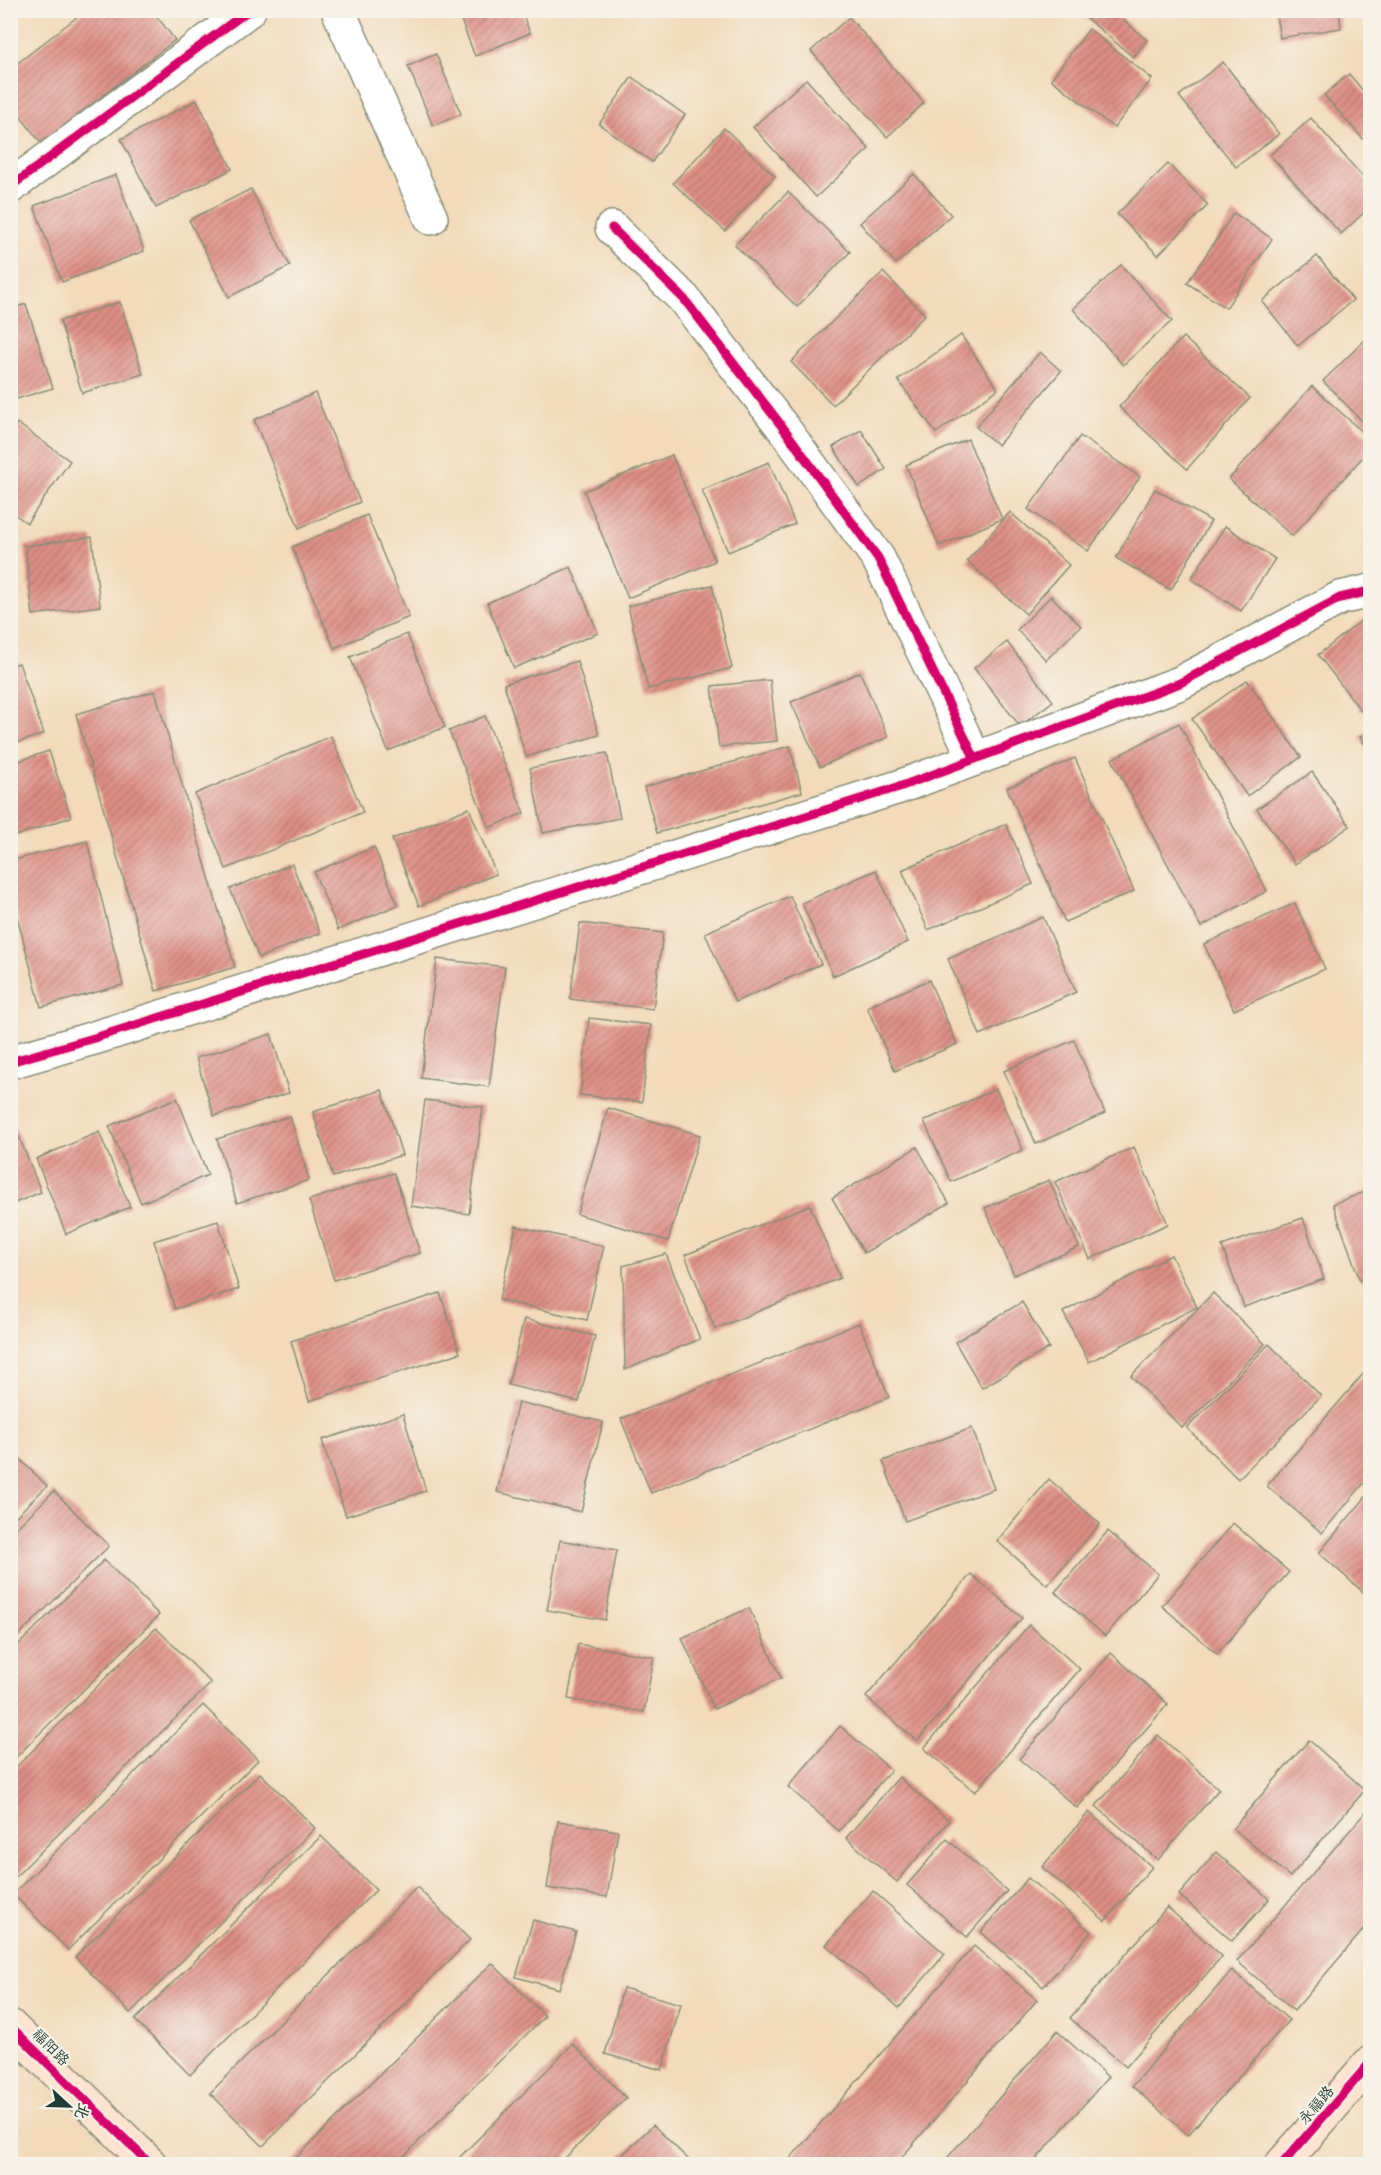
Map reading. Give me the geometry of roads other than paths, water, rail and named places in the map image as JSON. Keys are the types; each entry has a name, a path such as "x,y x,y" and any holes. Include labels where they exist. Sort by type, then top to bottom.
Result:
{"street":[{"path":"338,10 431,218"},
{"path":"10,187 226,16"},
{"path":"612,228 684,299 784,429 878,558 975,759"},
{"path":"10,1062 94,1038 887,790 1180,683 1340,598 1371,591"},
{"name":"福阳路","path":"10,2026 150,2164"},
{"name":"永福路","path":"1282,2164 1371,2063"}]}
